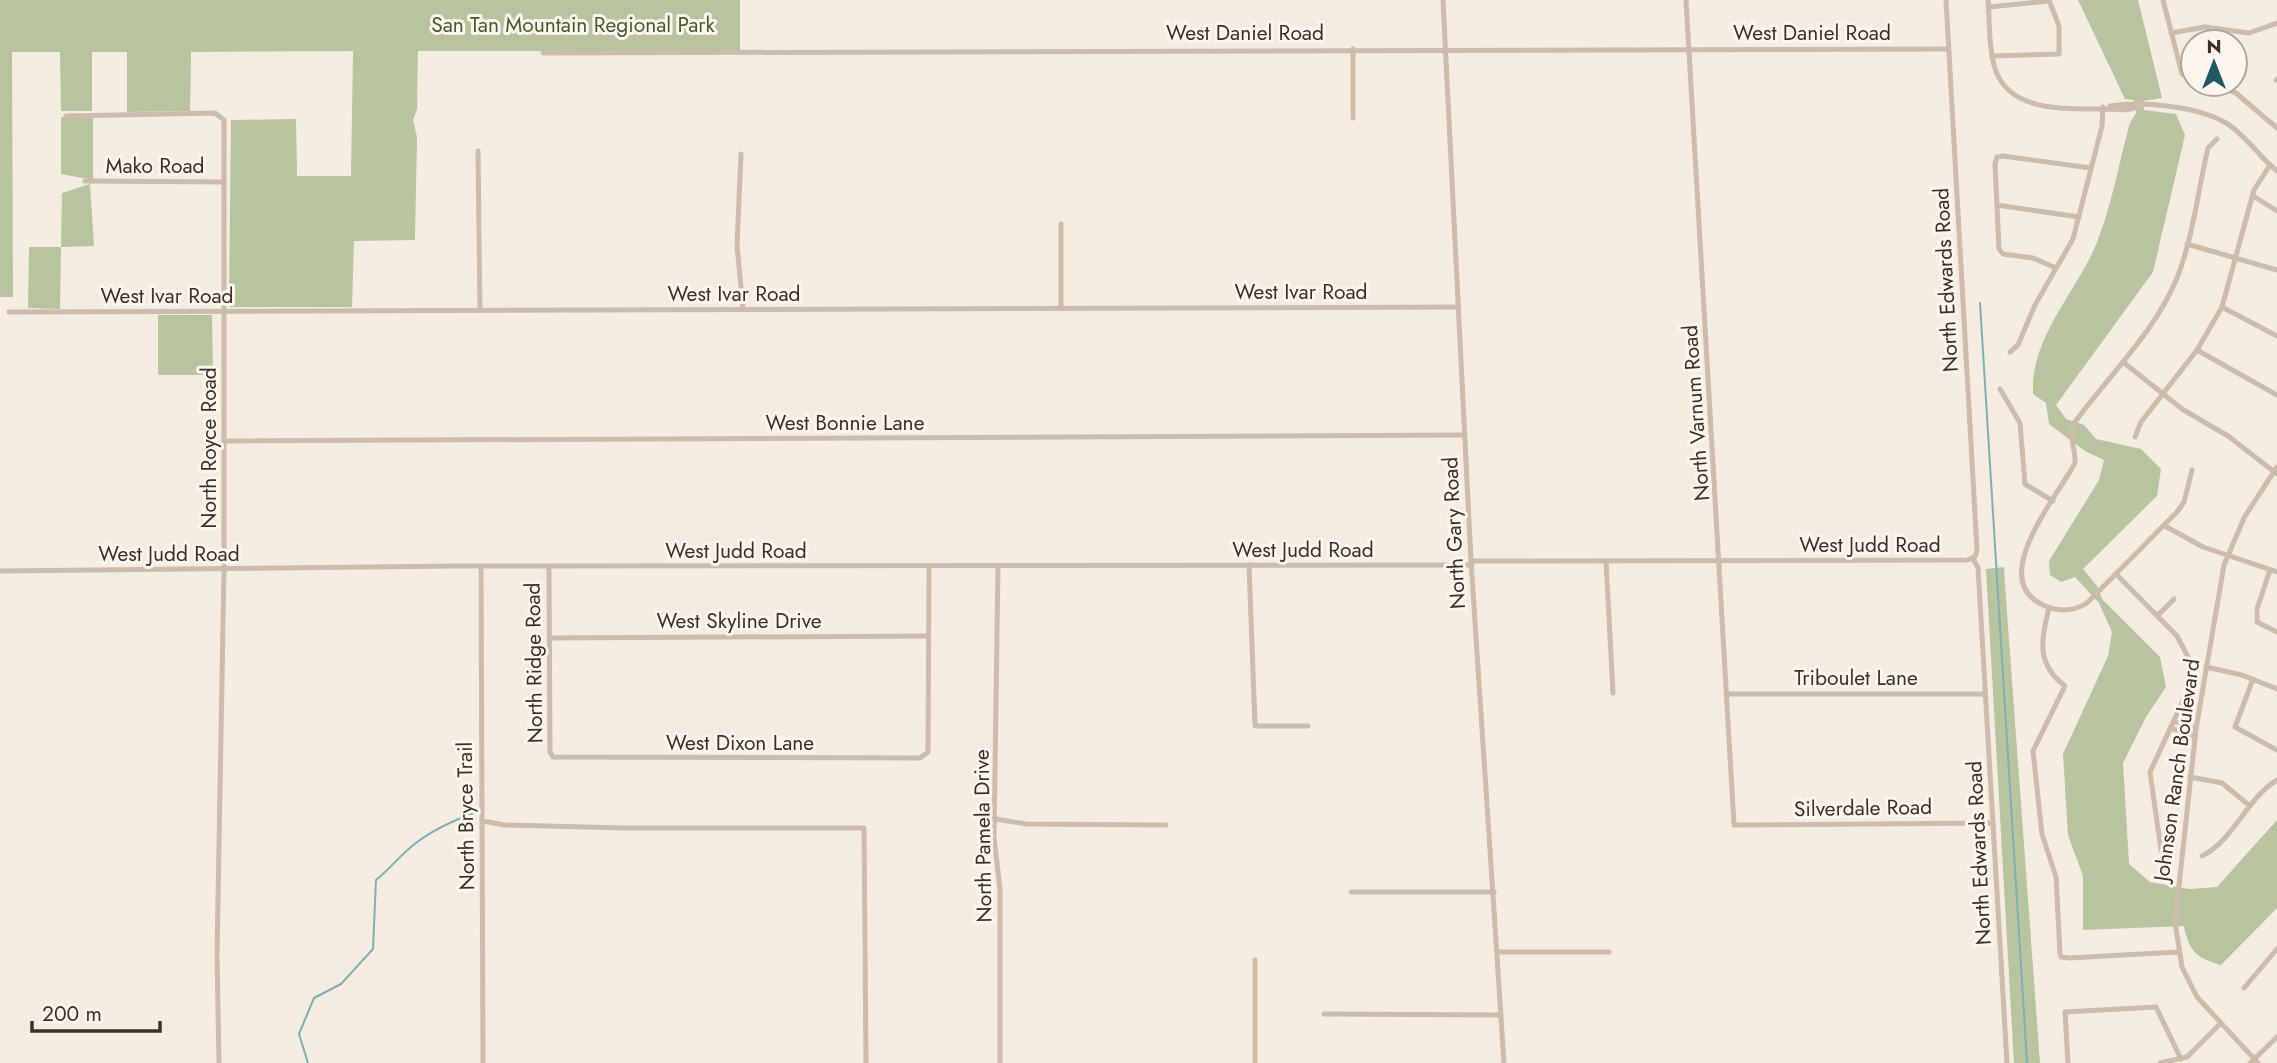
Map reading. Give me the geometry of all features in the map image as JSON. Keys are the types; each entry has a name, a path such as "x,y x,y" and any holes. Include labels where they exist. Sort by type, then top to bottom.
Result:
{"street":[{"name":"North Gary Road","path":"1443,0 1471,563 1504,1063"},
{"name":"North Varnum Road","path":"1686,0 1721,561 1734,825"},
{"name":"North Edwards Road","path":"1945,0 1977,550 1974,558 1978,567 2007,1063"},
{"path":"2163,0 2179,63"},
{"path":"1992,56 2059,54 2059,26 2049,1 1989,4 1992,56 2000,79 2025,103 2037,106 2181,107 2226,123 2277,171"},
{"path":"2171,33 2194,28 2241,33 2277,23"},
{"name":"West Daniel Road","path":"543,53 1446,48 1948,49"},
{"path":"1353,49 1353,118"},
{"path":"2242,98 2277,128"},
{"path":"2010,352 2018,345 2035,305 2073,239 2103,107"},
{"name":"North Royce Road","path":"66,116 215,113 224,120 225,441 217,955 219,1063"},
{"path":"2192,470 2183,502 2165,526 2117,575 2079,608 2049,608 2035,601 2026,591 2020,571 2024,554 2075,463 2076,453 2070,432 2171,292 2187,244 2208,148 2217,139"},
{"path":"478,150 480,310"},
{"path":"741,154 737,245 743,310"},
{"path":"2056,268 2033,258 2003,254 1999,249 1994,164 1997,158 2091,168"},
{"path":"2135,437 2141,422 2197,350 2222,307 2253,196 2258,182 2270,165"},
{"name":"Mako Road","path":"85,181 224,182"},
{"path":"2253,196 2277,211"},
{"path":"1997,205 2080,217"},
{"path":"1060,225 1061,309"},
{"path":"2187,244 2277,270"},
{"name":"West Ivar Road","path":"9,312 1458,307"},
{"path":"2222,307 2277,336"},
{"path":"2197,350 2277,395"},
{"path":"2123,362 2164,395 2276,471"},
{"path":"2000,389 2020,422 2025,484 2053,501"},
{"name":"West Bonnie Lane","path":"225,441 1465,435"},
{"name":"Johnson Ranch Boulevard","path":"2254,1061 2220,1024 2190,985 2178,952 2175,908 2196,733 2228,554 2245,516 2276,471"},
{"path":"2165,526 2189,542 2277,572"},
{"name":"West Judd Road","path":"0,571 1249,565 1974,558"},
{"path":"1606,561 1613,693"},
{"path":"1249,565 1255,726 1308,726"},
{"name":"North Pamela Drive","path":"998,566 994,837 1000,889 1000,1063"},
{"path":"928,636 929,567"},
{"name":"North Bryce Trail","path":"481,568 483,1063"},
{"name":"North Ridge Road","path":"549,568 550,752 553,757"},
{"path":"2270,570 2257,609 2257,622 2277,632"},
{"path":"2117,575 2177,636 2189,659 2191,682 2150,772 2161,850"},
{"path":"2158,615 2174,599"},
{"path":"2049,608 2040,646 2049,673 2065,686 2033,751 2042,834 2056,877 2062,957 2178,952"},
{"name":"West Skyline Drive","path":"550,638 928,636"},
{"name":"West Dixon Lane","path":"553,757 920,758 926,755 928,636"},
{"path":"2206,667 2253,679 2277,689"},
{"path":"2253,679 2236,729 2277,750"},
{"name":"Triboulet Lane","path":"1727,694 1985,694"},
{"path":"2174,721 2196,733"},
{"path":"2170,728 2196,733"},
{"path":"2190,777 2222,783 2250,806"},
{"path":"2202,856 2214,850 2250,806 2277,780"},
{"path":"996,819 1026,824 1166,825"},
{"path":"482,821 505,825 624,828 864,828 866,1063"},
{"name":"Silverdale Road","path":"1734,825 1993,823"},
{"path":"1351,892 1494,892"},
{"path":"2244,988 2277,949"},
{"path":"1497,952 1609,952"},
{"path":"2272,956 2277,961"},
{"path":"1255,960 1255,1063"},
{"path":"2068,1063 2065,1012 2156,1007 2181,1059"},
{"path":"1324,1014 1501,1015"},
{"path":"2160,1063 2181,1059 2220,1024"},
{"path":"2254,1061 2277,1037"}],"green space":[{"name":"San Tan Mountain Regional Park","path":"0,0 740,0 740,51 418,51 417,109 413,120 417,137 415,240 354,241 352,307 229,307 231,120 296,119 297,176 351,176 353,51 191,52 190,111 127,112 127,52 92,52 92,111 61,111 60,52 12,52 13,297 0,297"},
{"path":"2078,0 2138,0 2162,98 2143,101 2144,110 2176,114 2185,135 2153,272 2056,405 2066,419 2084,425 2096,439 2141,449 2161,469 2157,496 2083,569 2097,586 2102,599 2160,657 2166,687 2146,717 2123,763 2129,864 2150,882 2189,889 2217,887 2277,820 2277,908 2221,965 2195,952 2188,942 2184,926 2083,930 2083,876 2068,835 2063,754 2108,656 2112,632 2099,603 2075,577 2061,582 2050,575 2049,561 2099,480 2104,460 2085,451 2049,424 2046,403 2033,394 2034,373 2047,333 2097,242 2130,123 2136,113 2134,100 2125,99"},
{"path":"61,117 93,117 93,180 61,174"},
{"path":"90,184 94,246 61,247 62,193"},
{"path":"29,247 61,247 60,309 28,308"},
{"path":"158,315 212,315 213,375 158,375"},
{"path":"2004,567 2040,1063 2014,1063 1986,569"}],"waterway":[{"path":"1980,303 2027,1063"},
{"path":"308,1063 299,1034 314,998 341,984 373,949 376,880 423,838 446,824 479,811"}]}
